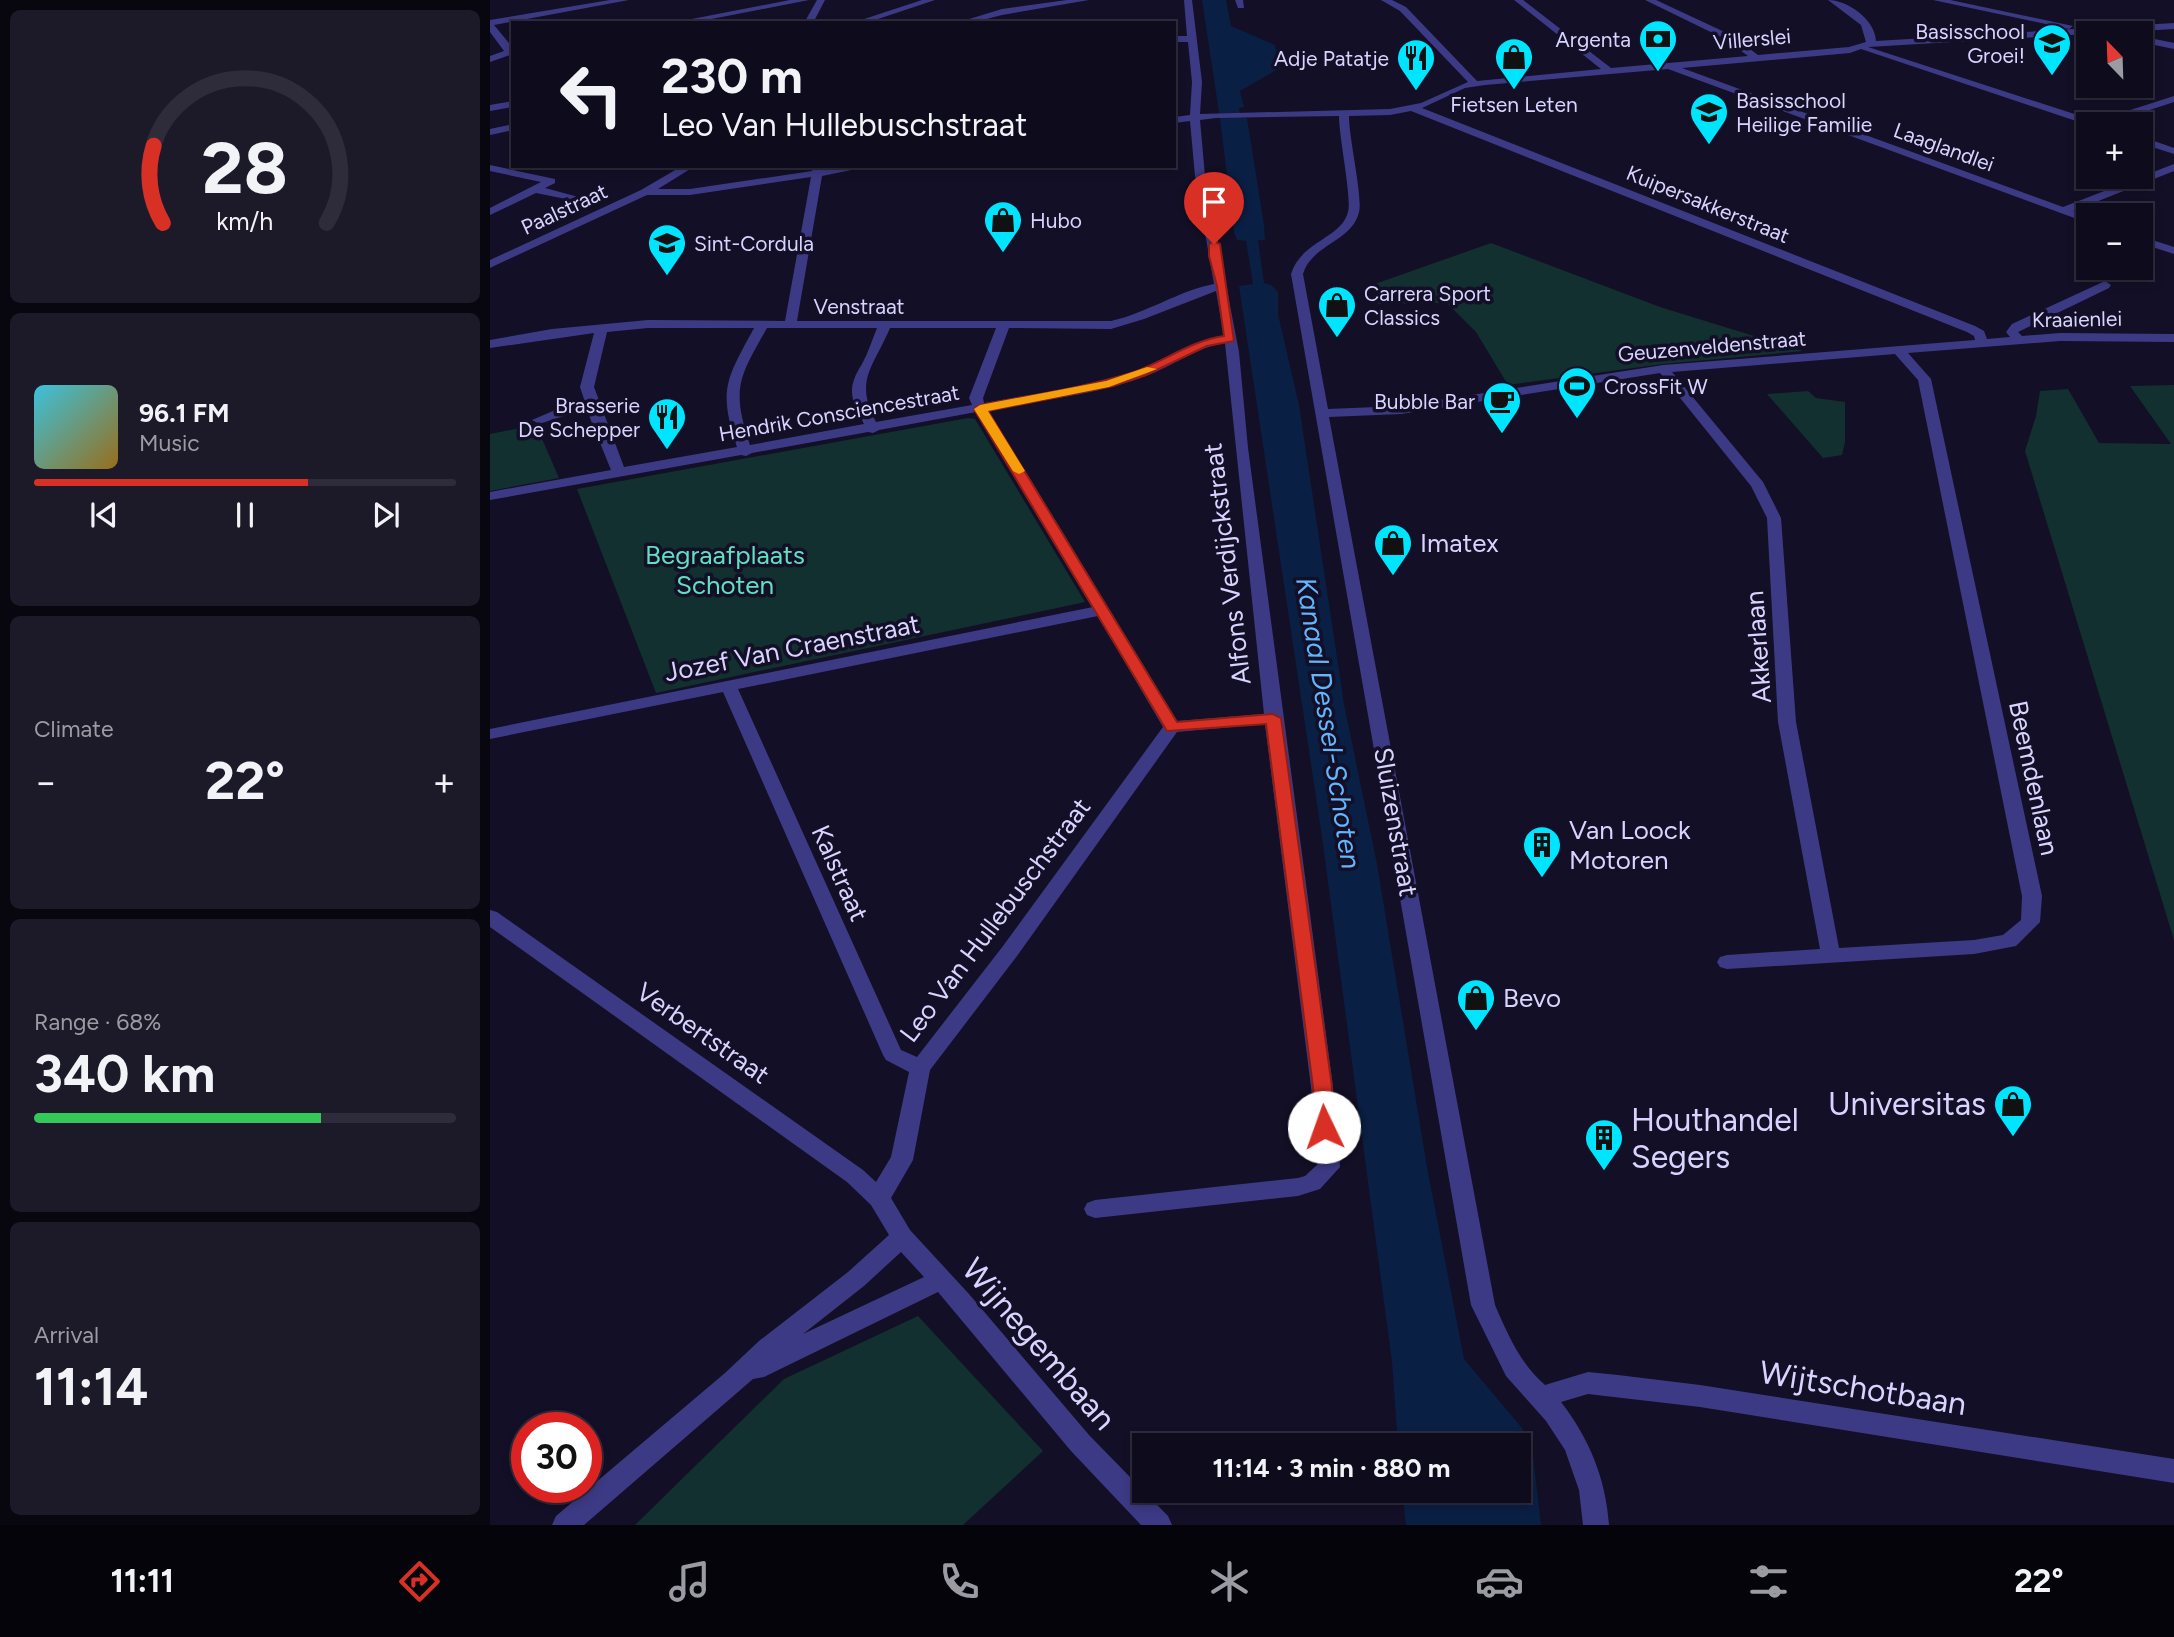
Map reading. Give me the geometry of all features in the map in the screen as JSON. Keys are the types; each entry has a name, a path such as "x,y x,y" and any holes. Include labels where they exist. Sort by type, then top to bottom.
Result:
{"street":[{"path":"512,21 625,0"},
{"path":"686,21 805,0"},
{"path":"809,21 821,0"},
{"path":"863,21 931,0"},
{"path":"968,21 1002,12 1085,0"},
{"path":"1188,0 1197,82 1195,117 1200,176 1230,339"},
{"path":"1385,0 1403,9 1474,83"},
{"path":"1518,0 1609,71"},
{"path":"1649,0 1728,37 1756,58"},
{"path":"1832,0 1864,23 1871,33 1866,45 2076,117"},
{"path":"1937,0 2076,27"},
{"path":"490,59 511,51 490,25 511,21"},
{"name":"Villerslei","path":"2153,27 2174,26"},
{"name":"Villerslei","path":"1176,120 1212,115 1267,114 1284,119 1380,113 1413,108 1474,83 1756,58 1866,45 2076,32"},
{"path":"1176,39 1192,39"},
{"path":"2153,42 2174,46"},
{"name":"Laaglandlei","path":"1669,65 2076,216"},
{"path":"2133,112 2174,99"},
{"path":"490,108 511,104"},
{"name":"Kuipersakkerstraat","path":"1413,108 1971,329 1980,334 1982,342"},
{"name":"Sluizenstraat","path":"1340,114 1355,209 1353,219 1340,233 1303,258 1297,274 1483,1305 1504,1352 1521,1379 1542,1398 1577,1447 1590,1480 1596,1525"},
{"path":"490,132 511,127"},
{"path":"2153,143 2174,150"},
{"path":"2063,211 2174,167"},
{"name":"Paalstraat","path":"490,264 645,192 687,168"},
{"path":"645,192 690,192 842,168"},
{"path":"790,325 818,170"},
{"path":"490,212 551,181 506,173 491,176"},
{"path":"491,176 581,199"},
{"path":"2153,244 2174,251"},
{"path":"2018,340 2012,332 2016,327 2105,285"},
{"name":"Venstraat","path":"490,344 648,324 1111,325 1130,321 1202,289 1222,286"},
{"path":"746,452 732,410 730,388 733,374 762,325"},
{"path":"873,429 860,404 857,387 859,377 868,364 885,325"},
{"path":"1004,326 976,398 980,409 1172,727 1273,718"},
{"path":"600,328 601,335 587,387 620,474"},
{"name":"Kraaienlei","path":"1982,342 2174,338"},
{"name":"Hendrik Consciencestraat","path":"490,496 746,452 1109,384 1142,373 1205,342 1230,339"},
{"name":"Alfons Verdijckstraat","path":"1095,1209 1297,1187 1312,1183 1329,1167 1321,1077 1273,718 1230,339"},
{"name":"Geuzenveldenstraat","path":"1323,414 1401,410 1663,369 1982,342"},
{"name":"Beemdenlaan","path":"1727,961 1973,947 2009,941 2030,922 2032,896 1924,379 1898,351"},
{"name":"Akkerlaan","path":"1663,369 1758,485 1774,518 1787,722 1830,956"},
{"path":"539,420 565,411 593,408"},
{"name":"Jozef Van Craenstraat","path":"490,734 1103,610"},
{"name":"Kalstraat","path":"728,685 893,1055 920,1068"},
{"name":"Leo Van Hullebuschstraat","path":"879,1199 889,1177 902,1160 920,1068 1010,951 1172,727"},
{"name":"Verbertstraat","path":"490,918 834,1160 879,1199"},
{"name":"Wijnegembaan","path":"879,1199 902,1237 1080,1443 1159,1525"},
{"path":"565,1525 734,1381 810,1329 856,1279 902,1237"},
{"path":"810,1329 940,1280"},
{"name":"Wijtschotbaan","path":"1542,1398 1588,1383 1632,1388 2174,1471"}],"green space":[{"path":"1491,243 1660,307 1803,351 1663,364 1508,385 1476,332 1447,303 1378,304 1372,285"},
{"path":"2174,385 2174,940 2025,451 2036,416 2040,391 2068,389 2099,443 2171,444 2130,386"},
{"path":"1808,391 1816,398 1845,402 1845,442 1842,455 1823,458 1767,394"},
{"name":"Begraafplaats Schoten","path":"968,418 975,419 1085,602 656,693 577,489"},
{"path":"536,425 559,478 490,491 490,434"},
{"path":"918,1316 1043,1451 963,1525 635,1525 784,1379"}],"water":[{"name":"Kanaal Dessel-Schoten","path":"1202,0 1226,0 1231,26 1275,45 1280,68 1240,91 1244,107 1239,108 1241,118 1247,118 1264,225 1265,240 1258,240 1264,283 1271,285 1278,292 1278,314 1299,405 1344,704 1377,864 1427,1167 1464,1359 1525,1433 1397,1433 1392,1362 1322,837 1239,286 1253,284 1246,241 1237,240 1234,233"},
{"path":"1531,1445 1541,1525 1406,1525 1403,1503 1531,1503"}],"slow traffic":[{"path":"1019,471 980,409 1109,384 1151,369"}],"place":[{"name":"Argenta","path":"1658,73"},
{"name":"Basisschool Groei!","path":"2052,77"},
{"name":"Fietsen Leten","path":"1514,91"},
{"name":"Adje Patatje","path":"1416,92"},
{"name":"Basisschool Heilige Familie","path":"1709,146"},
{"name":"Hubo","path":"1003,254"},
{"name":"Sint-Cordula","path":"667,277"},
{"name":"Carrera Sport Classics","path":"1337,339"},
{"name":"CrossFit W","path":"1577,420"},
{"name":"Bubble Bar","path":"1502,435"},
{"name":"Brasserie De Schepper","path":"667,451"},
{"name":"Imatex","path":"1393,577"},
{"name":"Van Loock Motoren","path":"1542,879"},
{"name":"Bevo","path":"1476,1032"},
{"name":"Universitas","path":"2013,1138"},
{"name":"Houthandel Segers","path":"1604,1172"}],"route":[{"path":"1214,244 1230,339 1205,342 1152,369 1109,384 980,409 1036,497 1172,727 1273,718 1322,1087 1324,1127"}]}
